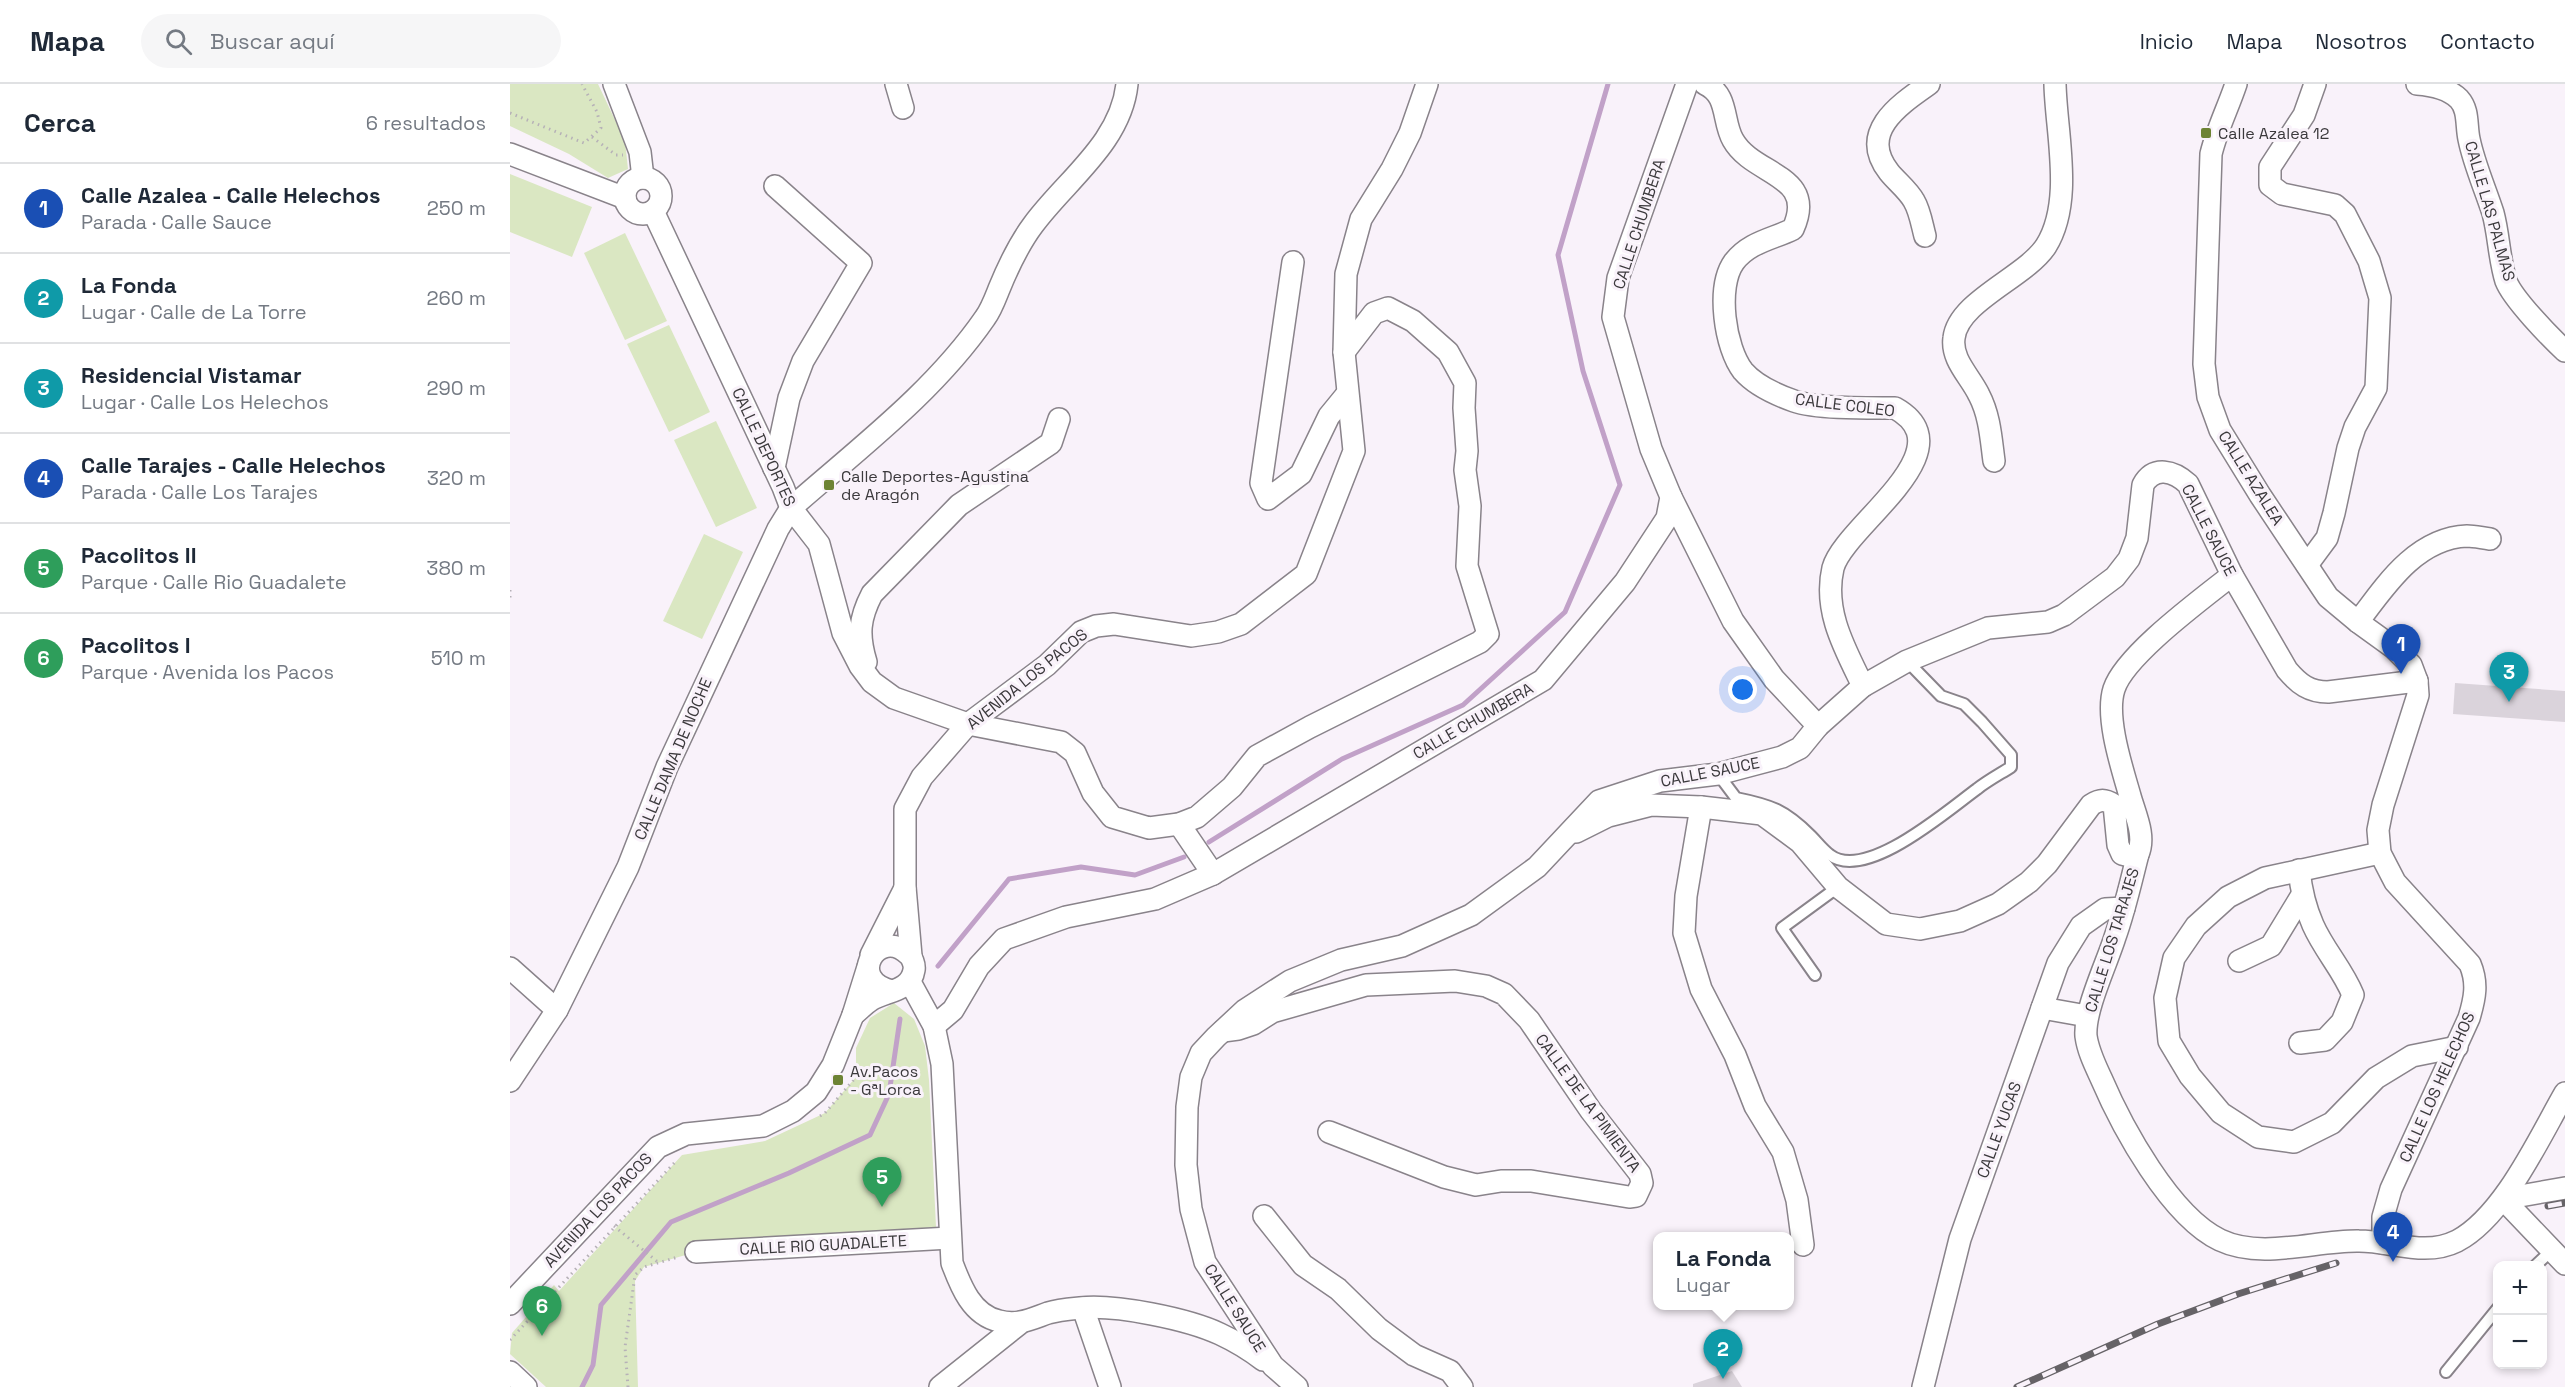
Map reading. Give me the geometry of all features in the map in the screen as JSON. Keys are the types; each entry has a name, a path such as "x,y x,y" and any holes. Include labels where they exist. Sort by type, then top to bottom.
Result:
{"street":[{"path":"614,84 640,152 643,178"},
{"path":"896,84 903,108"},
{"name":"CALLE DAMA DE NOCHE","path":"510,1081 557,1010 628,867 666,767 778,529 791,508 957,357 987,315 1013,257 1032,226 1103,145 1117,119 1127,84"},
{"name":"AVENIDA LOS PACOS","path":"911,956 905,887 905,809 922,777 968,724 1047,665 1081,632 1096,626 1114,624 1191,636 1218,632 1241,624 1306,574 1354,451 1344,352 1346,274 1361,219 1392,169 1410,133 1427,84"},
{"name":"CALLE CHUMBERA","path":"934,1026 953,1010 979,966 1004,939 1066,917 1155,899 1213,874 1543,680 1579,640 1638,564 1667,518 1671,496 1651,449 1612,317 1618,278 1687,84"},
{"name":"CALLE COLEO","path":"1705,84 1719,96 1725,109 1732,140 1743,154 1779,176 1795,191 1800,203 1799,216 1793,229 1753,244 1733,263 1723,298 1725,323 1732,350 1743,371 1764,388 1796,402 1895,408 1909,416 1917,428 1918,444 1913,460 1897,488 1844,547 1834,565 1829,587 1832,612 1842,643 1863,686"},
{"path":"1925,237 1914,201 1889,172 1880,156 1879,139 1883,122 1900,105 1929,84"},
{"path":"1994,461 1989,423 1980,395 1957,360 1953,347 1954,336 1960,321 1980,301 2029,264 2046,246 2055,223 2062,168 2055,84"},
{"name":"CALLE AZALEA","path":"2236,84 2227,112 2215,135 2211,154 2204,364 2208,397 2220,430 2328,597 2406,659 2417,681"},
{"path":"2307,565 2327,538 2348,448 2355,427 2376,388 2380,298 2369,261 2345,214 2334,205 2282,194 2270,185 2270,167 2304,115 2315,84"},
{"name":"CALLE LAS PALMAS","path":"2416,84 2444,89 2460,100 2467,114 2468,138 2493,215 2507,283 2545,332 2565,351"},
{"path":"510,154 625,198"},
{"path":"643,178 652,181 658,187 661,195 659,204 653,211 641,214 630,209 625,198 627,188 634,181 643,178"},
{"path":"774,468 789,398 803,361 861,263 776,186"},
{"name":"CALLE DEPORTES","path":"653,211 791,508 819,544 843,633 860,666 872,682 894,698 968,724"},
{"path":"1293,262 1261,483 1268,499 1301,474 1329,416 1347,394"},
{"path":"968,724 1061,742 1075,753 1093,794 1112,817 1149,828 1179,824 1197,817 1223,794 1257,756 1484,640 1488,628 1467,566 1470,506 1465,470 1465,383 1448,352 1413,321 1388,308 1374,313 1344,352"},
{"path":"872,682 862,649 860,628 863,612 872,594 958,505 1051,443 1059,418"},
{"name":"CALLE SAUCE","path":"1297,1387 1273,1366 1205,1262 1191,1209 1186,1165 1187,1107 1191,1077 1200,1053 1245,1010 1290,981 1341,960 1402,946 1471,915 1537,867 1599,801 1660,781 1718,774 1782,758 1800,748 1818,726 1863,686 1907,661 1988,628 2048,622 2064,615 2115,577 2129,559 2137,538 2143,485 2147,477 2155,472 2168,471 2179,476 2188,484 2232,575 2287,670 2297,682 2314,692 2417,681"},
{"path":"1671,496 1733,621 1774,679 1818,726"},
{"path":"2358,622 2391,577 2408,562 2441,542 2466,536 2490,539"},
{"name":"CALLE LOS TARAJES","path":"2232,575 2178,618 2126,666 2114,689 2112,712 2116,743 2139,827 2141,846 2124,908 2087,1016 2086,1035 2090,1053 2118,1116 2143,1160 2178,1203 2199,1224 2220,1240 2244,1246 2295,1247 2337,1241 2382,1243 2427,1249 2444,1247 2459,1240 2487,1217 2503,1199 2565,1093"},
{"name":"CALLE LOS HELECHOS","path":"2382,1243 2383,1217 2391,1189 2457,1047 2476,998 2475,977 2470,964 2395,882 2380,853 2378,830 2383,805 2416,707 2417,681"},
{"path":"1563,839 1608,816 1651,805 1701,807 1761,814 1800,842 1838,886 1886,924 1920,929 1960,921 1998,904 2029,882 2047,864 2091,805 2098,800 2107,800 2114,806 2118,845 2122,854 2130,856 2138,854"},
{"path":"1701,807 1686,896 1684,933 1701,989 1735,1055 1755,1106 1784,1152 1797,1200 1803,1245"},
{"path":"1179,824 1213,874"},
{"path":"2380,853 2265,878 2228,897 2196,926 2174,958 2165,998 2169,1041 2190,1076 2220,1113 2258,1137 2294,1142 2332,1124 2376,1078 2412,1056 2457,1047"},
{"path":"2299,870 2302,895 2313,926 2346,978 2353,995 2342,1022 2325,1040 2300,1042"},
{"name":"AVENIDA LOS PACOS","path":"510,1304 658,1147 686,1134 763,1126 794,1111 816,1092 827,1074 853,1015 870,961 905,887"},
{"path":"2239,961 2271,946 2302,895"},
{"name":"CALLE YUCAS","path":"1923,1387 1960,1239 2058,963 2081,926 2105,909 2124,908"},
{"path":"853,1015 872,1000 901,986 914,969 911,956 900,946 884,946 870,961 871,979 880,988 901,986"},
{"path":"510,968 557,1010"},
{"name":"CALLE DE LA PIMIENTA","path":"1223,1030 1238,1029 1253,1024 1272,1012 1366,985 1455,981 1486,986 1504,994 1528,1020 1591,1111 1640,1174 1642,1182 1636,1196 1629,1197 1531,1181 1501,1181 1476,1185 1444,1178 1329,1132"},
{"path":"901,986 934,1026 942,1064 952,1263 962,1290 981,1313 998,1321 1019,1324"},
{"path":"2042,1008 2087,1016"},
{"path":"2503,1199 2565,1188"},
{"path":"2503,1199 2559,1257"},
{"path":"1264,1216 1303,1265 1338,1288 1379,1329 1414,1354 1450,1371 1462,1387"},
{"name":"CALLE RIO GUADALETE","path":"696,1252 950,1238"},
{"path":"1083,1308 1110,1387"},
{"path":"940,1387 1019,1324 1051,1312 1083,1308 1116,1309 1190,1324 1219,1333 1273,1366"},
{"path":"510,1372 526,1387"}],"lane":[{"path":"1718,774 1736,798 1769,805 1796,820 1831,856 1847,862 1886,851 1910,839 1978,788 2011,767 2011,755 1964,704 1941,696 1907,661"},
{"path":"1815,975 1782,928 1838,886"},
{"path":"2446,1372 2493,1314"}],"path":[{"path":"510,113 584,143 601,129 597,112 582,84"},
{"path":"592,136 616,155 640,152"},
{"path":"510,590 510,600"},
{"path":"815,1118 825,1113 856,1077 854,1061"},
{"path":"510,1340 682,1155"},
{"path":"614,1226 659,1263"},
{"path":"628,1387 625,1347 635,1275 644,1267 696,1252"}],"green space":[{"path":"510,84 598,84 625,141 628,169 608,178 569,154 510,126"},
{"path":"510,174 592,207 572,257 510,232"},
{"path":"625,233 667,321 625,340 584,253"},
{"path":"669,325 710,412 669,432 627,344"},
{"path":"716,421 757,508 716,527 674,440"},
{"path":"704,534 743,552 702,639 663,621"},
{"path":"894,1003 914,1019 925,1046 929,1080 936,1227 696,1252 644,1267 635,1281 638,1387 546,1387 510,1354 512,1333 554,1285 559,1291 682,1155 765,1141 825,1113 856,1077 856,1048 870,1018"}],"building":[{"path":"2455,683 2565,691 2565,722 2453,714"},
{"path":"1732,1371 1742,1387 1693,1387 1693,1384"}],"waterway":[{"path":"1209,842 1342,759 1463,705 1565,612 1620,485 1583,371 1558,255 1608,84"},
{"path":"938,966 1009,879 1081,867 1135,875 1184,857"},
{"path":"582,1387 593,1365 601,1305 671,1222 789,1173 870,1135 889,1094 900,1019"}],"railway":[{"path":"2548,1206 2565,1203"},
{"path":"2017,1387 2158,1324 2238,1294 2336,1263"}],"place":[{"name":"Calle Azalea 12","path":"2206,133"},
{"name":"Calle Deportes-Agustina de Aragón","path":"829,485"},
{"name":"Calle Azalea - Calle Helechos","path":"2401,674"},
{"name":"Residencial Vistamar","path":"2509,702"},
{"name":"Av.Pacos - GªLorca","path":"838,1080"},
{"name":"Pacolitos II","path":"882,1207"},
{"name":"Calle Tarajes - Calle Helechos","path":"2393,1262"},
{"name":"Pacolitos I","path":"542,1336"},
{"name":"La Fonda","path":"1723,1379"}]}
